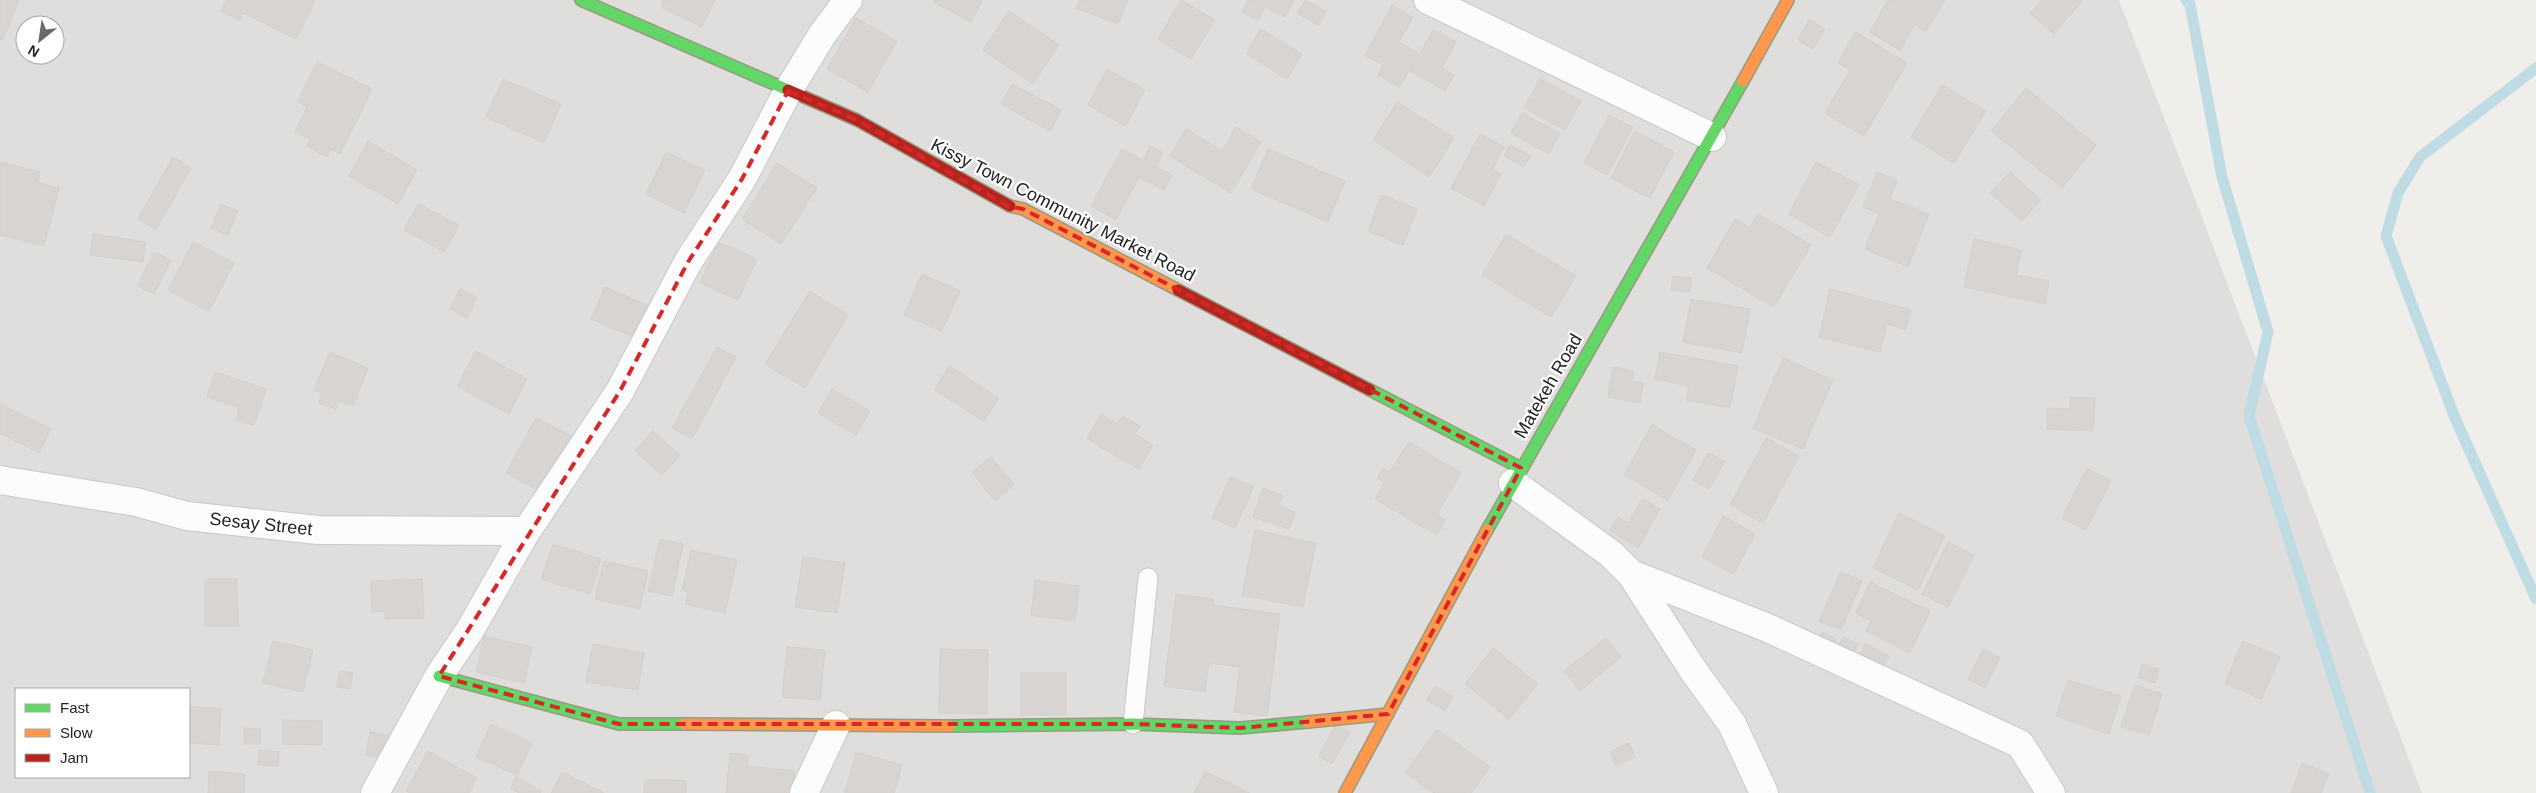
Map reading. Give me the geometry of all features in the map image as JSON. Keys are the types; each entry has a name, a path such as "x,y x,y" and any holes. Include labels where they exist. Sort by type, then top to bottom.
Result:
{"street":[{"name":"Kissy Town Community Market Road","path":"581,0 857,120 1008,206 1023,209 1517,476"},
{"path":"375,793 439,676 470,630 524,535 620,390 688,262 742,178 788,91 822,35 848,0"},
{"path":"1428,0 1712,137"},
{"name":"Matekeh Road","path":"1346,793 1517,476 1712,137 1788,0"},
{"path":"1517,476 1611,554 1631,574 1692,670 1732,724 1764,793"},
{"name":"Sesay Street","path":"0,480 136,502 187,516 318,530 431,529 516,531 524,535"},
{"path":"1631,574 1768,628 2020,744 2051,793"},
{"path":"439,676 619,724 1133,724 1240,728 1388,714"},
{"path":"804,793 836,725"}],"lane":[{"path":"1133,724 1148,578"}],"highlighted area":[{"path":"788,91 857,120 1008,206 1023,209 1521,468 1388,714 1240,728 1133,724 619,724 439,676 620,391 688,262 742,179"}],"shaded area":[{"path":"0,0 2119,0 2422,793 0,793"}],"building":[{"path":"0,0 19,0 3,40 0,39"},
{"path":"226,0 315,1 296,39 243,13 240,20 221,11"},
{"path":"664,0 715,0 702,27 661,7"},
{"path":"934,0 979,0 982,2 971,22 933,2"},
{"path":"1080,0 1128,0 1118,24 1076,8"},
{"path":"1181,0 1215,20 1191,59 1158,39"},
{"path":"1248,0 1294,0 1285,17 1265,7 1258,21 1242,12"},
{"path":"1305,0 1326,11 1319,25 1297,14"},
{"path":"1888,0 1945,0 1926,31 1915,24 1900,50 1870,32"},
{"path":"2042,0 2083,0 2054,34 2030,13"},
{"path":"1392,5 1413,17 1399,42 1418,53 1400,87 1378,75 1383,65 1365,55"},
{"path":"1009,11 1059,45 1033,84 983,50"},
{"path":"856,18 897,41 868,92 827,69"},
{"path":"1809,20 1825,29 1813,49 1798,40"},
{"path":"1261,29 1302,54 1287,79 1246,54"},
{"path":"1433,30 1456,42 1442,68 1454,75 1445,91 1410,71"},
{"path":"1855,32 1907,63 1864,136 1825,113 1850,70 1838,63"},
{"path":"317,62 372,89 340,154 331,149 327,157 307,146 310,139 295,132 307,107 297,102"},
{"path":"1107,69 1145,90 1126,126 1088,105"},
{"path":"503,79 561,104 544,143 486,117"},
{"path":"1540,79 1581,101 1565,130 1524,108"},
{"path":"1012,84 1061,110 1050,131 1001,104"},
{"path":"1942,85 1986,111 1954,163 1911,137"},
{"path":"2026,88 2096,145 2062,188 1991,131"},
{"path":"1397,102 1454,138 1429,177 1373,140"},
{"path":"1522,113 1560,133 1549,154 1511,133"},
{"path":"1609,115 1633,127 1607,175 1584,163"},
{"path":"1236,127 1261,142 1231,193 1170,156 1186,129 1222,151"},
{"path":"1635,131 1674,152 1650,198 1611,178"},
{"path":"1480,134 1504,147 1492,170 1501,174 1484,206 1451,188"},
{"path":"368,141 417,170 398,204 349,176"},
{"path":"1510,145 1531,156 1524,167 1504,156"},
{"path":"1150,146 1163,153 1156,167 1172,175 1164,190 1139,177 1116,220 1091,206 1122,149 1143,160"},
{"path":"1268,149 1345,181 1328,222 1251,189"},
{"path":"666,152 705,170 684,213 646,194"},
{"path":"173,157 191,168 156,230 138,219"},
{"path":"0,162 40,172 38,183 59,188 44,246 0,235"},
{"path":"1816,162 1859,185 1830,237 1789,214"},
{"path":"777,163 817,188 781,244 742,219"},
{"path":"1877,172 1897,180 1890,199 1929,214 1908,267 1865,249 1879,214 1863,207"},
{"path":"2010,172 2041,200 2022,221 1990,193"},
{"path":"1381,195 1417,209 1403,245 1368,231"},
{"path":"221,204 238,211 228,235 211,228"},
{"path":"418,204 459,225 445,252 404,230"},
{"path":"1758,214 1811,245 1774,307 1707,268 1735,219 1750,227"},
{"path":"93,234 146,242 143,262 90,255"},
{"path":"1506,234 1576,276 1551,317 1482,275"},
{"path":"1974,239 2022,250 2016,275 2049,281 2045,304 1964,287"},
{"path":"193,242 234,263 209,311 168,290"},
{"path":"718,242 757,259 738,300 700,283"},
{"path":"154,252 171,261 154,294 137,286"},
{"path":"922,274 960,291 942,331 904,315"},
{"path":"1673,276 1691,278 1690,292 1671,290"},
{"path":"605,287 654,308 641,340 591,319"},
{"path":"460,289 477,298 467,318 450,309"},
{"path":"1830,289 1911,310 1906,329 1887,324 1880,352 1819,337"},
{"path":"810,291 848,315 805,388 765,364"},
{"path":"1691,299 1750,309 1742,353 1683,342"},
{"path":"717,347 736,357 692,439 672,428"},
{"path":"476,351 527,379 509,414 457,386"},
{"path":"330,352 368,368 353,406 339,401 336,409 319,403 322,394 314,390"},
{"path":"1660,352 1738,366 1730,408 1686,400 1689,386 1655,379"},
{"path":"1783,358 1833,380 1803,449 1753,428"},
{"path":"949,366 999,398 984,421 934,390"},
{"path":"1613,367 1634,371 1632,381 1643,383 1640,403 1608,397"},
{"path":"215,372 266,389 254,425 236,420 239,408 207,397"},
{"path":"832,389 870,411 856,435 818,413"},
{"path":"2070,397 2095,398 2093,431 2047,429 2047,408 2070,409"},
{"path":"0,404 51,429 39,453 0,433"},
{"path":"1101,414 1117,424 1122,416 1140,426 1135,434 1153,445 1139,469 1087,439"},
{"path":"536,418 577,439 547,495 506,473"},
{"path":"1652,425 1696,450 1668,500 1624,475"},
{"path":"653,431 680,455 662,475 635,451"},
{"path":"1766,438 1799,456 1763,523 1730,505"},
{"path":"1409,442 1461,473 1437,514 1446,520 1437,535 1375,499 1385,482 1377,478 1383,468 1390,472"},
{"path":"1708,453 1725,461 1709,489 1693,480"},
{"path":"991,457 1014,484 995,501 972,472"},
{"path":"2087,468 2111,481 2086,530 2062,518"},
{"path":"1230,477 1254,487 1235,528 1212,518"},
{"path":"1263,488 1283,496 1279,506 1295,512 1289,529 1253,517"},
{"path":"1642,499 1660,509 1638,548 1610,531 1618,517 1628,523"},
{"path":"1899,513 1945,536 1918,590 1873,568"},
{"path":"1723,516 1755,534 1734,574 1702,557"},
{"path":"1255,530 1316,543 1303,607 1242,595"},
{"path":"660,539 683,544 672,596 648,591"},
{"path":"1948,542 1974,555 1948,607 1922,594"},
{"path":"553,544 601,559 590,594 541,579"},
{"path":"691,550 737,560 725,613 685,604 688,592 682,590"},
{"path":"803,557 845,563 837,613 795,607"},
{"path":"604,561 648,571 640,609 595,599"},
{"path":"1841,572 1862,581 1841,630 1819,621"},
{"path":"205,579 237,579 238,626 205,626"},
{"path":"422,579 424,618 385,619 385,611 372,612 371,581"},
{"path":"1035,580 1079,586 1075,621 1031,615"},
{"path":"1870,582 1930,611 1910,653 1866,631 1871,621 1856,613"},
{"path":"1176,594 1213,599 1213,605 1280,614 1267,716 1234,712 1240,667 1209,663 1205,692 1164,686"},
{"path":"1822,632 1836,639 1830,652 1816,644"},
{"path":"484,636 532,647 524,683 476,672"},
{"path":"1843,637 1858,644 1849,663 1834,656"},
{"path":"1606,638 1621,657 1580,691 1564,671"},
{"path":"273,641 313,650 303,692 263,683"},
{"path":"2243,641 2280,657 2261,699 2225,683"},
{"path":"593,644 644,653 638,690 586,682"},
{"path":"1865,644 1889,656 1880,674 1856,663"},
{"path":"787,647 825,650 820,700 782,697"},
{"path":"1493,648 1538,684 1509,719 1465,684"},
{"path":"940,649 988,650 987,714 939,713"},
{"path":"1983,649 2000,658 1985,688 1968,679"},
{"path":"2142,664 2159,669 2155,683 2138,677"},
{"path":"340,671 353,673 350,689 337,687"},
{"path":"1021,673 1066,673 1066,715 1021,715"},
{"path":"2068,680 2121,696 2109,734 2056,716"},
{"path":"2135,685 2162,694 2149,735 2121,727"},
{"path":"1435,686 1453,697 1445,711 1427,700"},
{"path":"190,706 221,709 219,745 190,743"},
{"path":"283,720 322,721 322,745 283,744"},
{"path":"491,724 532,743 517,775 476,757"},
{"path":"1336,724 1350,732 1332,764 1319,756"},
{"path":"244,728 261,729 260,744 244,744"},
{"path":"1437,729 1490,767 1471,793 1434,793 1405,773"},
{"path":"370,732 393,736 389,759 366,755"},
{"path":"1629,743 1635,757 1616,766 1610,752"},
{"path":"259,750 279,752 278,766 258,765"},
{"path":"428,751 477,778 469,793 410,793 406,791"},
{"path":"856,752 902,765 894,793 845,793"},
{"path":"730,753 748,755 747,766 795,771 792,793 726,793"},
{"path":"2302,763 2329,774 2321,793 2291,793"},
{"path":"209,771 245,774 244,793 208,793"},
{"path":"1205,771 1250,793 1194,793"},
{"path":"562,772 604,793 551,793"},
{"path":"516,777 542,791 540,793 519,793 511,788"},
{"path":"645,779 686,781 686,793 644,793"}],"waterway":[{"path":"2186,0 2190,4 2222,177 2268,332 2249,416 2370,793"},
{"path":"2536,68 2420,157 2398,193 2386,236 2455,418 2536,599"}],"traffic: fast":[{"path":"581,0 788,90"},
{"path":"1487,530 1743,81"},
{"path":"1370,390 1521,468"},
{"path":"439,676 619,724 684,724"},
{"path":"950,726 1133,724 1240,728 1308,722"}],"traffic: slow":[{"path":"1743,81 1788,0"},
{"path":"1010,206 1023,209 1178,290"},
{"path":"1345,793 1487,530"},
{"path":"1308,722 1388,714"},
{"path":"684,724 950,726"}],"traffic: jam":[{"path":"788,90 857,120 1010,206"},
{"path":"1178,290 1370,390"}]}
